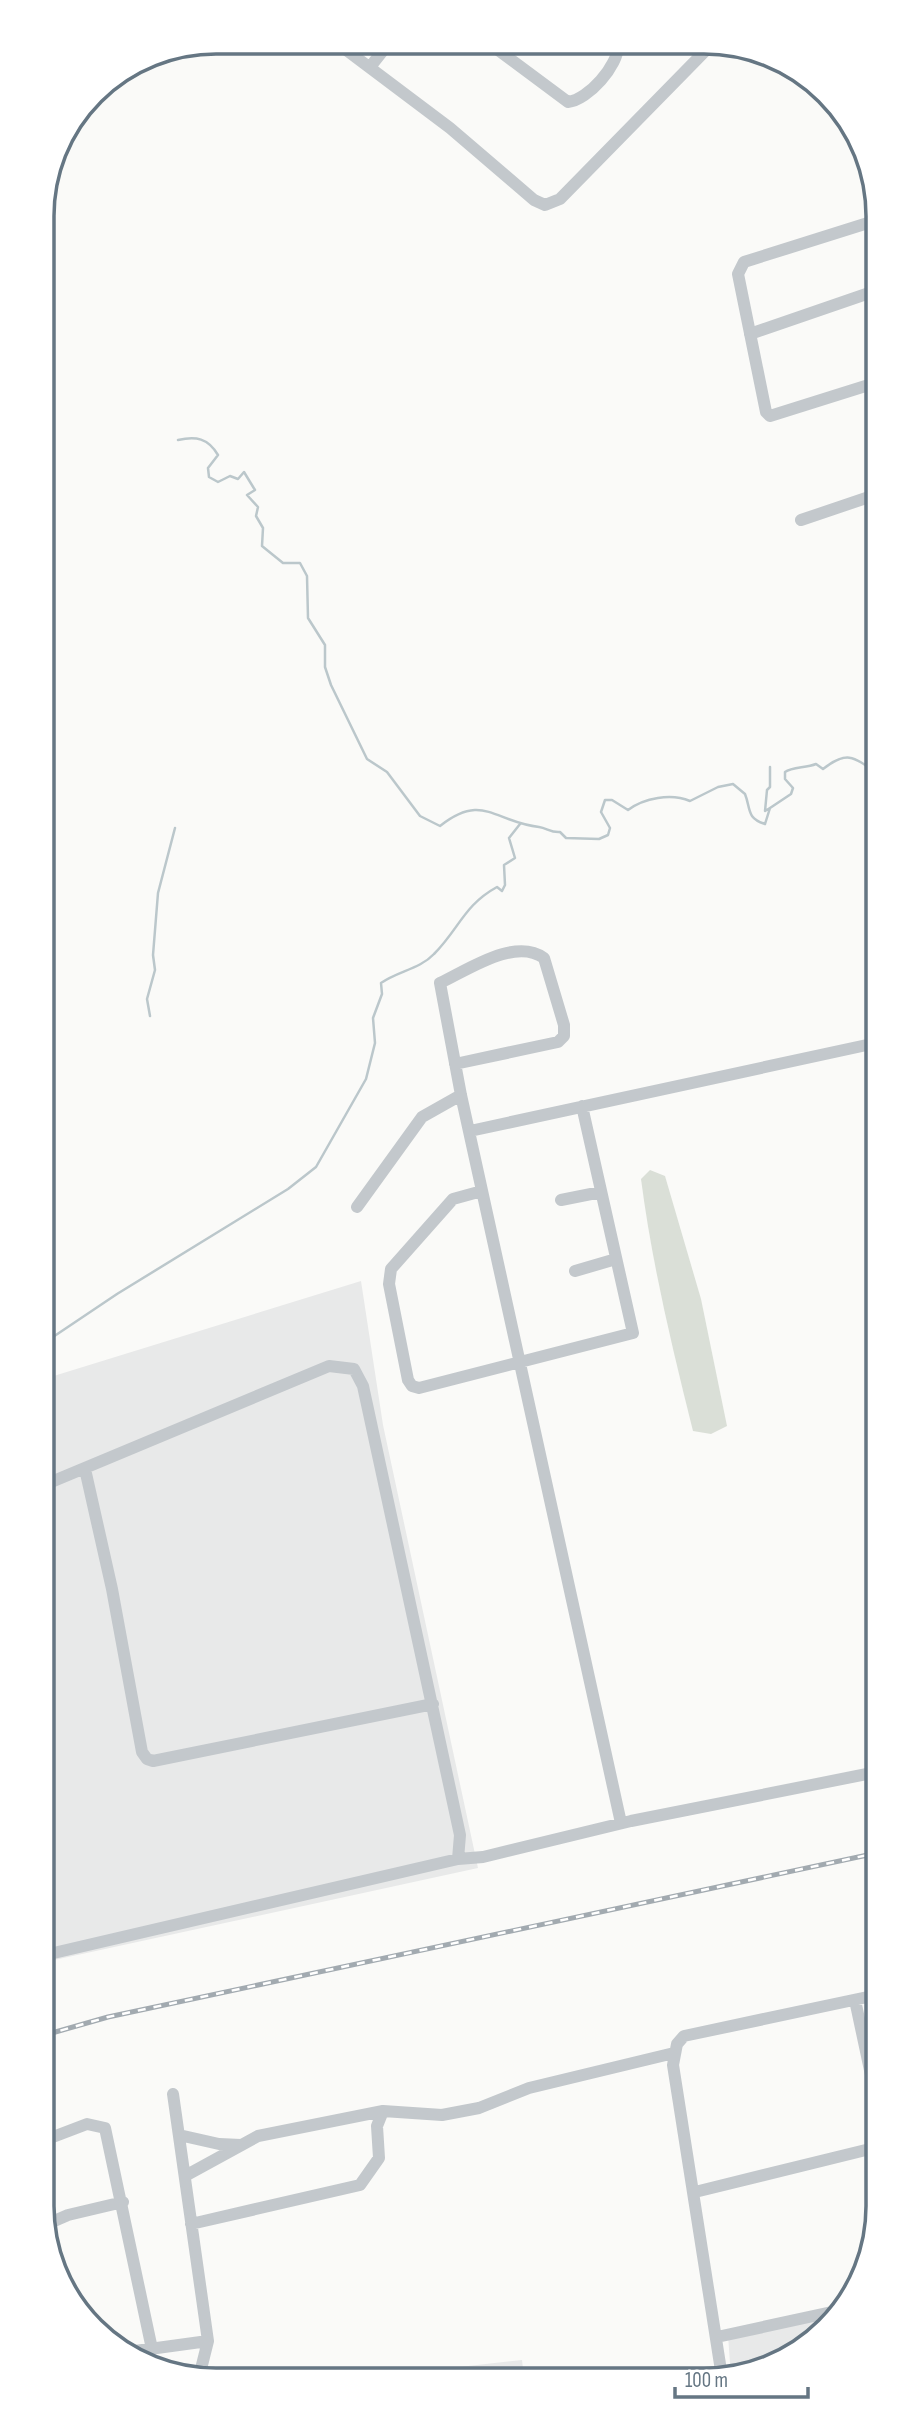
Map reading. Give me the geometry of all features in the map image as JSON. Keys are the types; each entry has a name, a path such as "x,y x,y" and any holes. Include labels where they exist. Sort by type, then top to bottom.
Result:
{"street":[{"path":"505,54 568,102 581,98 589,91 617,54"},
{"path":"353,55 450,128 534,200 545,205 561,200 702,54"},
{"path":"370,67 380,55"},
{"path":"866,224 744,262 738,274 766,412 770,416 866,386"},
{"path":"750,334 866,295"},
{"path":"801,520 866,498"},
{"path":"455,1064 558,1042 564,1035 564,1025 544,958 535,951 522,950 490,960 440,983 455,1064 461,1094 518,1362 621,1823"},
{"path":"470,1131 866,1045"},
{"path":"357,1207 422,1117 461,1094"},
{"path":"482,1191 453,1199 391,1269 389,1284 408,1380 412,1386 419,1388 633,1333 582,1106"},
{"path":"561,1200 601,1192"},
{"path":"575,1271 616,1259"},
{"path":"54,1481 329,1366 354,1369 363,1386 433,1704 460,1835 458,1858"},
{"path":"85,1469 112,1589 142,1752 146,1759 153,1761 225,1748 433,1704"},
{"path":"54,1953 458,1858 483,1857 621,1823 865,1774"},
{"path":"721,2366 673,2065 674,2053 684,2036 865,1998"},
{"path":"855,2000 865,2047"},
{"path":"185,2176 258,2136 383,2111 400,2110 418,2115 466,2110 529,2088 674,2053"},
{"path":"173,2094 208,2341 202,2367"},
{"path":"191,2224 360,2185 379,2158 377,2126 383,2111"},
{"path":"54,2137 87,2124 106,2128 152,2348"},
{"path":"179,2135 219,2144 242,2145"},
{"path":"695,2192 865,2150"},
{"path":"55,2221 68,2215 123,2202"},
{"path":"717,2337 823,2314"},
{"path":"143,2350 208,2341"}],"shaded area":[{"path":"650,1170 665,1176 701,1299 727,1426 711,1434 693,1431 670,1337 641,1179"},
{"path":"361,1281 383,1425 478,1868 54,1960 54,1376"},
{"path":"822,2315 785,2346 735,2365 730,2365 728,2335"},
{"path":"522,2360 523,2368 451,2368"}],"waterway":[{"path":"178,440 190,438 210,445 218,455 208,468 209,477 218,482 230,476 238,479 244,472 255,490 247,495 258,507 256,516 263,528 262,546 283,563 300,563 307,576 308,618 325,645 325,667 331,685 367,759 387,772 420,816 440,826 455,816 478,810 560,832 566,838 599,839 608,835 610,828 601,812 605,800 612,800 628,810 642,802 658,798 675,797 690,801 718,787 733,784 745,794 752,816 765,824 770,808 791,794 793,788 785,779 785,772 788,770 816,764 823,769 844,758 855,759 866,765"},
{"path":"770,767 770,787 767,790 765,811 770,808"},
{"path":"54,1336 117,1294 288,1189 316,1167 366,1079 375,1043 373,1018 382,994 381,983 428,959 443,945 477,902 497,887 502,891 505,885 504,865 515,858 509,838 520,824"},
{"path":"150,1016 147,999 155,970 153,955 158,893 175,828"}],"railway":[{"path":"54,2032 108,2017 865,1856"}]}
